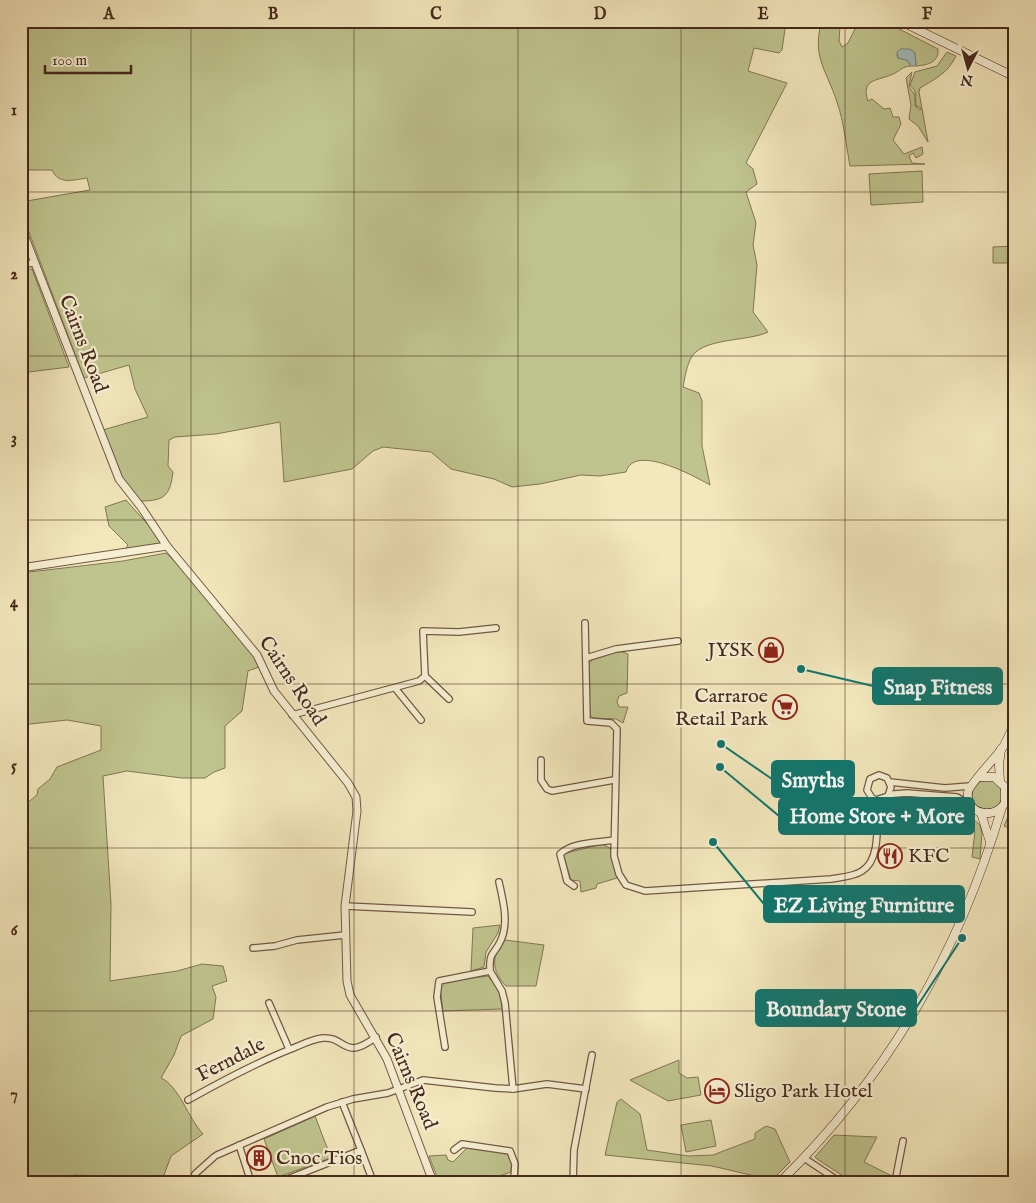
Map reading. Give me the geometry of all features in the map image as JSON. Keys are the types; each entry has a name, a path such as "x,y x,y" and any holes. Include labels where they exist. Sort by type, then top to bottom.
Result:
{"main road":[{"path":"900,21 1015,78"},
{"path":"1002,808 989,814 980,813 971,806 968,792 970,786 980,777 1001,749 1015,721"},
{"path":"1000,781 1001,749"},
{"path":"780,1182 832,1128 876,1072 916,1010 963,918 983,869 1006,796 1005,787 1000,781 989,776 980,777"},
{"path":"980,813 990,842"}],"street":[{"name":"Cairns Road","path":"21,227 118,479 141,507 167,546 257,655 274,691 348,783 356,797 357,811 345,906 347,981 350,995 376,1037 399,1089 433,1182"},
{"path":"21,264 35,263"},
{"path":"21,568 167,546"},
{"path":"585,623 587,721 611,723 617,729 614,780 614,856 622,881 633,889 645,890 831,878 857,873 868,866 874,852 878,800"},
{"path":"449,698 425,676 423,632 458,632 496,628"},
{"path":"586,658 616,649 678,641"},
{"path":"292,715 419,681 425,676"},
{"path":"395,688 421,720"},
{"path":"541,760 541,780 547,789 552,791 614,780"},
{"path":"878,800 868,794 868,782 878,775 887,778 890,782 891,792 888,796"},
{"path":"890,782 945,788 970,786"},
{"path":"878,800 888,796 907,793 957,797 971,806"},
{"path":"574,886 567,881 560,854 574,846 614,840"},
{"path":"499,882 504,928 501,940 489,959 490,971 502,991 505,1003 513,1089"},
{"path":"345,906 472,912"},
{"path":"253,948 275,946 297,940 345,935"},
{"path":"445,1047 437,997 438,981 490,971"},
{"name":"Ferndale","path":"269,1003 289,1049"},
{"name":"Ferndale","path":"188,1100 247,1067 289,1049 325,1038 346,1047 355,1048 376,1037"},
{"path":"573,1182 574,1150 592,1055"},
{"path":"193,1182 195,1174 216,1156 288,1123 342,1102 388,1093 423,1080 513,1089 553,1084 586,1089"},
{"path":"342,1102 372,1179"},
{"path":"895,1182 903,1141"},
{"path":"454,1150 462,1144 510,1151 515,1164 514,1179"},
{"path":"239,1146 251,1182"},
{"path":"280,1182 361,1150"},
{"path":"804,1158 840,1182"},
{"path":"495,1182 514,1179 553,1182"}],"green space":[{"path":"21,21 770,21 785,29 782,50 779,53 754,48 748,71 787,83 746,163 753,169 757,184 746,192 756,223 753,245 757,265 753,312 768,332 703,347 690,360 683,387 699,393 702,401 702,446 710,485 665,464 640,461 631,464 626,472 600,476 581,475 540,484 512,487 494,479 451,469 431,452 383,447 373,451 352,469 284,482 280,422 216,434 175,437 169,440 168,466 173,472 168,491 156,500 141,501 122,478 103,430 148,417 135,389 129,365 84,378 21,211 21,202 90,190 87,178 62,180 52,170 21,170"},
{"path":"822,21 884,21 938,49 937,57 932,62 916,66 915,53 901,49 897,55 898,58 907,60 911,66 872,81 867,88 866,94 868,101 872,99 884,109 890,108 893,117 899,117 901,124 893,140 904,154 922,147 923,154 916,158 913,153 909,156 912,163 925,164 850,166 839,110 819,54 819,33","holes":["843,22 855,24 856,27 848,43 842,47 839,41 840,27"]},
{"path":"947,52 956,56 953,62 941,75 920,88 919,92 928,142 918,126 909,119 911,105 906,78 912,72 909,87 915,95 915,106 920,110 921,108 916,106 915,91 910,85 915,72 937,66"},
{"path":"922,171 923,202 871,205 869,174"},
{"path":"1015,246 1015,263 993,263 993,247"},
{"path":"32,269 69,367 21,373 21,270"},
{"path":"126,500 167,546 125,550 128,545 109,526 105,507"},
{"path":"166,553 203,591 231,624 253,655 259,667 248,671 242,711 225,726 225,768 205,778 182,778 127,771 103,776 111,904 110,981 177,971 202,964 223,966 227,981 212,986 216,997 213,1019 181,1036 174,1055 161,1078 173,1088 203,1134 171,1156 164,1175 153,1178 74,1175 75,1182 21,1182 21,805 25,805 37,795 38,789 50,779 57,767 101,750 101,726 67,720 21,725 21,573 123,561"},
{"path":"620,651 628,654 627,693 619,696 617,702 619,707 628,707 623,723 616,719 593,718 589,714 589,664 592,660"},
{"path":"987,780 998,784 1002,795 998,806 987,810 976,806 972,795 976,784"},
{"path":"901,799 925,803 951,802 958,806 980,825 982,833 980,859 972,857 975,831 958,814 912,809 898,814 898,824 883,829 881,817 884,811 891,801"},
{"path":"1015,800 1015,831 1004,826"},
{"path":"602,844 610,848 617,878 597,884 596,888 581,892 580,881 571,880 563,854"},
{"path":"500,925 498,933 486,952 484,967 471,971 473,928"},
{"path":"505,940 544,945 536,986 506,986 501,980 495,969 495,957"},
{"path":"488,976 500,991 502,1009 443,1011 440,985 447,981"},
{"path":"679,1060 679,1073 687,1078 698,1077 701,1095 668,1101 630,1080"},
{"path":"621,1099 640,1114 647,1150 688,1156 713,1155 755,1139 755,1133 766,1126 775,1129 790,1162 772,1180 712,1166 605,1155 617,1102"},
{"path":"315,1116 331,1158 278,1177 264,1139"},
{"path":"711,1120 716,1146 686,1152 681,1125"},
{"path":"834,1135 877,1137 864,1162 894,1177 891,1182 852,1182 817,1159 815,1157"},
{"path":"468,1147 508,1152 512,1158 511,1172 482,1182 439,1182 429,1156 446,1155 448,1160 453,1162"}],"water":[{"path":"901,49 910,49 915,53 916,66 911,66 907,60 898,58 897,52"}],"place":[{"name":"JYSK","path":"771,650"},
{"name":"Snap Fitness","path":"801,669"},
{"name":"Carraroe Retail Park","path":"785,707"},
{"name":"Smyths","path":"721,744"},
{"name":"Home Store + More","path":"720,767"},
{"name":"EZ Living Furniture","path":"713,842"},
{"name":"KFC","path":"890,856"},
{"name":"Boundary Stone","path":"962,938"},
{"name":"Sligo Park Hotel","path":"717,1091"},
{"name":"Cnoc Tios","path":"259,1158"}]}
